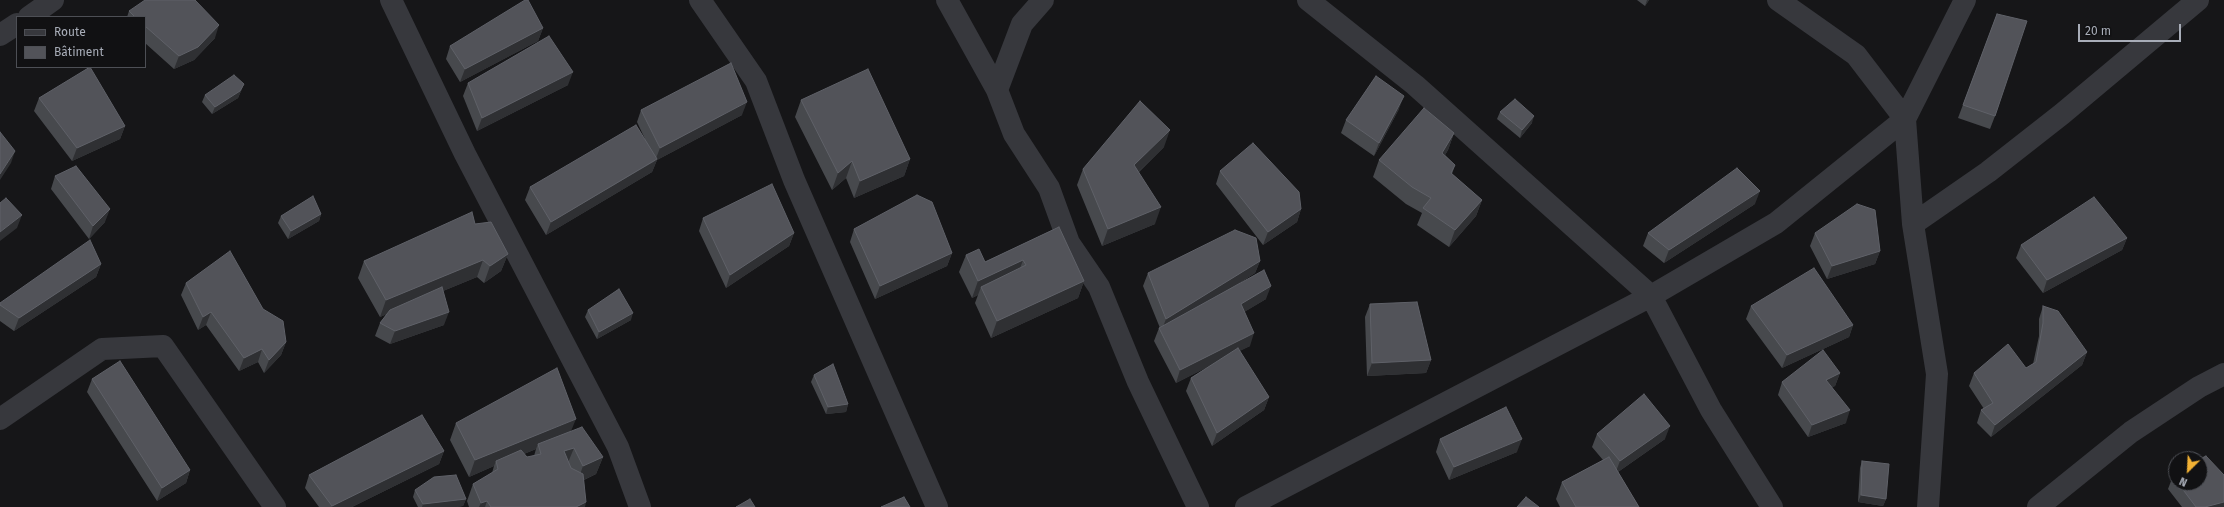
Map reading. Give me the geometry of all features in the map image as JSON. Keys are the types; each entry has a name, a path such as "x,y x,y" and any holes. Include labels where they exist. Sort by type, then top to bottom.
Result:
{"street":[{"path":"30,16 53,0"},
{"path":"391,0 465,154 618,447 640,507"},
{"path":"700,0 756,81 794,180 937,507"},
{"path":"947,0 997,90 1014,134 1049,188 1070,243 1099,287 1138,382 1198,507"},
{"path":"997,90 1022,24 1043,0"},
{"path":"1308,0 1415,85 1651,296 1711,410 1772,507"},
{"path":"1778,0 1856,55 1905,119 1913,224 1938,374 1928,507"},
{"path":"1246,507 1651,296 1776,223 1905,119 1965,0"},
{"path":"1913,224 1988,172 2062,114 2198,0"},
{"path":"0,35 16,25"},
{"path":"0,419 102,349 163,346 276,507"},
{"path":"2049,503 2131,432 2199,387 2224,374"}],"building":[{"path":"145,0 195,0 219,25 198,47 179,56 146,27 146,16 134,16 129,11"},
{"path":"525,0 528,0 543,28 465,69 450,46"},
{"path":"1997,14 2027,21 1995,116 1963,105"},
{"path":"549,36 573,72 482,118 468,83"},
{"path":"731,63 747,102 660,148 641,110"},
{"path":"91,68 125,126 77,148 39,98"},
{"path":"868,69 910,159 860,181 852,161 838,173 801,100"},
{"path":"234,75 244,84 240,91 215,107 205,95"},
{"path":"1376,76 1404,96 1379,143 1346,120"},
{"path":"1515,99 1534,116 1522,130 1500,112"},
{"path":"1140,101 1170,130 1134,165 1161,207 1108,229 1083,169"},
{"path":"1424,108 1454,133 1442,153 1455,165 1451,173 1482,200 1455,230 1423,208 1431,198 1412,187 1379,160"},
{"path":"636,125 657,159 551,222 530,187"},
{"path":"0,132 15,151 0,174"},
{"path":"1253,143 1299,192 1301,209 1268,232 1220,171"},
{"path":"76,166 110,209 93,226 55,176"},
{"path":"1737,168 1760,191 1669,250 1648,233"},
{"path":"772,184 794,233 730,275 703,218"},
{"path":"917,195 932,202 952,253 880,286 854,229"},
{"path":"313,196 321,214 291,231 281,216"},
{"path":"2094,197 2127,238 2047,280 2021,245"},
{"path":"6,198 22,215 0,232 0,203"},
{"path":"1857,204 1875,210 1880,251 1832,266 1815,233"},
{"path":"472,212 475,224 491,222 508,254 490,266 483,260 386,300 364,261"},
{"path":"1059,227 1084,281 997,321 981,287 1026,265 1023,260 978,281 966,255 979,249 985,262"},
{"path":"1235,230 1256,238 1260,261 1166,319 1148,273"},
{"path":"90,240 101,264 19,318 0,305 0,303"},
{"path":"230,251 263,309 283,321 286,342 269,360 262,349 244,358 211,312 203,317 186,283"},
{"path":"1814,268 1853,325 1787,355 1751,306"},
{"path":"1264,270 1271,286 1241,304 1254,333 1180,370 1159,328"},
{"path":"442,287 449,312 395,331 380,323 390,310"},
{"path":"619,289 633,313 599,332 588,310"},
{"path":"1417,302 1431,360 1372,363 1370,304"},
{"path":"2043,306 2058,311 2087,352 1995,425 1981,410 1993,403 1974,373 2008,344 2026,368 2036,362 2043,323"},
{"path":"1238,348 1269,397 1217,433 1191,378"},
{"path":"1823,350 1840,373 1826,380 1850,410 1812,425 1782,382"},
{"path":"120,361 190,470 162,488 92,379"},
{"path":"833,364 848,404 828,407 814,375"},
{"path":"557,368 576,419 475,460 456,423"},
{"path":"1644,394 1670,426 1620,461 1597,434"},
{"path":"1506,407 1522,439 1454,467 1440,439"},
{"path":"422,415 444,451 332,506 309,475"},
{"path":"582,427 603,457 583,466 574,448 564,451 571,468 583,474 586,502 576,507 491,507 487,501 481,503 473,484 498,469 496,461 521,450 527,457 541,454 538,444"},
{"path":"1609,457 1639,507 1576,507 1562,482"},
{"path":"2208,458 2224,475 2224,502 2205,507 2196,507 2184,491 2208,491"},
{"path":"1862,461 1889,464 1886,499 1861,495"},
{"path":"456,475 466,499 423,504 415,490 434,477"},
{"path":"904,497 910,507 881,507"},
{"path":"1526,497 1539,507 1517,507"},
{"path":"750,499 755,507 736,507"}]}
